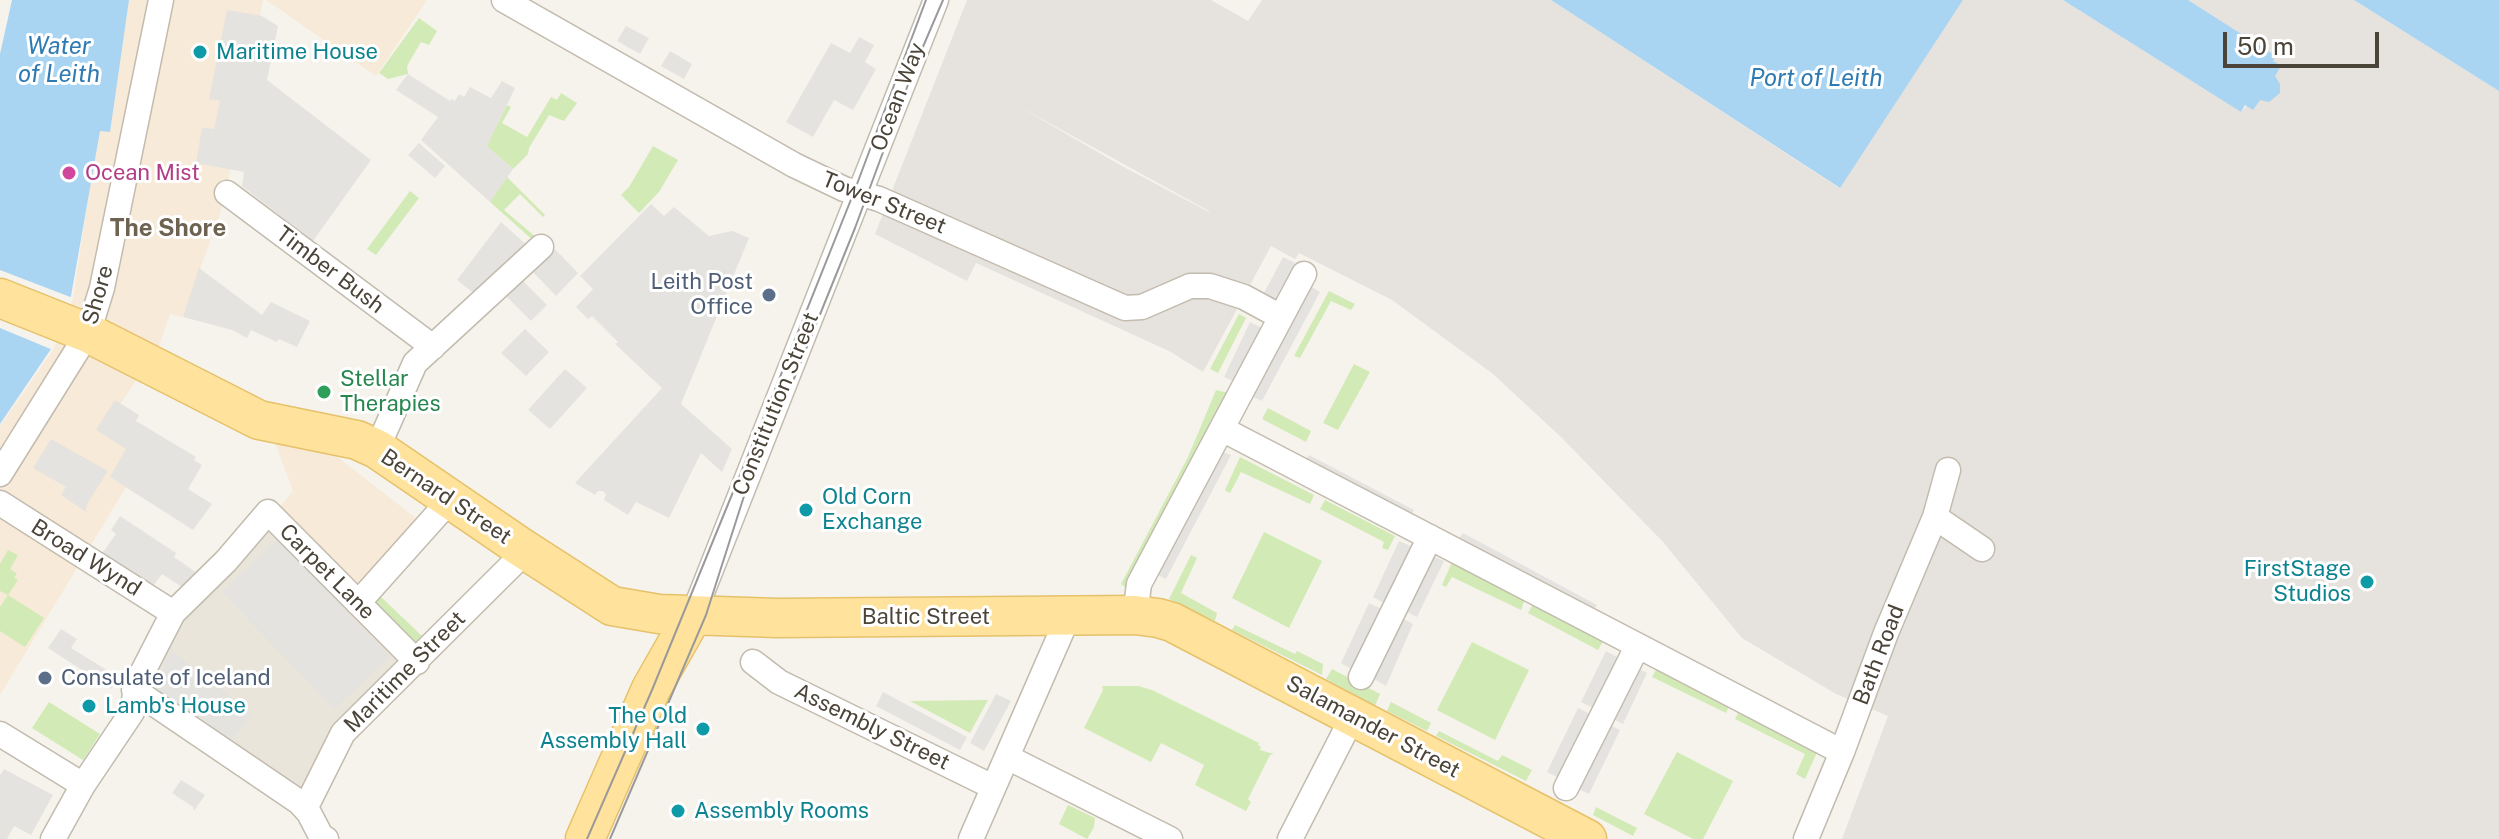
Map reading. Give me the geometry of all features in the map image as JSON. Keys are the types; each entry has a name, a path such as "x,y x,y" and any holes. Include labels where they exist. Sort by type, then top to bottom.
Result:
{"main road":[{"name":"Bernard Street","path":"0,298 76,328 259,420 357,440 377,449 612,606 659,614 693,615"},
{"name":"Baltic Street","path":"693,615 777,618 1147,616"},
{"name":"Constitution Street","path":"585,839 651,689 693,615"},
{"name":"Constitution Street","path":"612,839 673,693 693,615"},
{"name":"Salamander Street","path":"1147,616 1172,622 1587,839"}],"street":[{"name":"Shore","path":"0,474 76,328 102,288 161,0"},
{"name":"Tower Street","path":"504,0 781,158 840,187 879,199 1125,308 1142,307 1190,286 1210,286 1244,297 1281,317"},
{"name":"Ocean Way","path":"861,194 930,1"},
{"name":"Timber Bush","path":"227,193 433,347"},
{"name":"Constitution Street","path":"693,615 861,194"},
{"path":"377,449 415,363 541,247"},
{"path":"1147,616 1139,584 1304,274"},
{"path":"1222,429 1842,752"},
{"name":"Bath Road","path":"1806,839 1935,517 1948,470"},
{"path":"358,603 451,499"},
{"name":"Broad Wynd","path":"0,503 173,613"},
{"name":"Carpet Lane","path":"173,613 226,561 268,512 417,662"},
{"path":"1935,517 1982,549"},
{"path":"1361,677 1430,537"},
{"name":"Maritime Street","path":"313,828 343,733 526,551"},
{"path":"53,839 83,785 132,712 134,690 173,613"},
{"path":"971,839 1068,617"},
{"path":"1566,788 1637,647"},
{"name":"Assembly Street","path":"753,662 779,682 993,787"},
{"path":"134,690 313,828"},
{"path":"1290,839 1353,716"},
{"path":"0,734 83,785"},
{"path":"1007,757 1170,839"}],"shaded area":[{"path":"118,0 263,0 224,202 183,317 170,314 159,346 107,424 149,449 0,695 0,426 53,350 73,298"},
{"path":"266,0 427,0 376,76"},
{"path":"967,0 1211,0 1248,21 1262,0 1551,0 1839,188 1963,0 2063,0 2241,112 2275,76 2273,61 2276,56 2188,0 2354,0 2499,91 2499,839 1842,839 1888,716 1836,694 1742,638 1663,542 1562,438 1493,374 1392,300 1299,253 1295,259 1271,246 1203,372 1169,351 976,263 967,281 875,234","holes":["1018,106 1209,211 1122,166"]},
{"path":"227,10 262,16 278,26 267,80 371,160 313,241 242,186 244,172 196,163 202,128 214,129 220,101 209,99"},
{"path":"626,26 649,38 640,54 617,41"},
{"path":"859,37 874,45 865,62 876,69 853,110 834,100 813,137 786,122 831,43 850,53"},
{"path":"670,51 692,64 684,79 661,66"},
{"path":"408,74 450,101 455,101 459,94 464,97 470,87 491,98 502,81 515,88 487,146 513,169 490,202 421,140 438,117 396,90"},
{"path":"419,143 445,166 435,178 408,155"},
{"path":"651,204 664,216 674,207 709,236 732,231 749,238 681,404 732,449 722,472 701,453 669,518 636,502 628,515 604,500 606,495 603,491 595,495 575,483 662,388 615,344 618,342 592,316 588,319 576,307 593,289 580,276"},
{"path":"501,222 529,247 476,295 457,280"},
{"path":"555,249 578,273 556,296 532,271"},
{"path":"1283,257 1295,263 1275,300 1264,293"},
{"path":"199,268 262,315 271,302 310,321 297,347 251,330 247,338 232,330 183,317"},
{"path":"522,280 547,305 531,321 505,295"},
{"path":"1307,284 1320,292 1262,401 1251,396"},
{"path":"1250,322 1262,328 1235,382 1224,377"},
{"path":"525,329 549,352 526,376 501,353"},
{"path":"565,369 587,388 550,429 528,410"},
{"path":"115,400 139,415 136,421 196,457 194,460 202,465 188,489 212,504 193,530 110,477 126,449 96,430"},
{"path":"51,439 108,471 87,504 86,512 61,495 66,487 33,468"},
{"path":"275,443 321,444 422,523 349,603 267,523 293,491"},
{"path":"1220,451 1231,455 1166,579 1154,573"},
{"path":"1309,455 1414,510 1409,519 1302,465"},
{"path":"120,516 176,553 174,557 200,575 182,587 162,574 151,589 100,556 116,534 111,530"},
{"path":"267,523 407,660 299,799 143,689 192,603"},
{"path":"1463,533 1597,605 1592,613 1456,542"},
{"path":"278,539 390,657 334,709 222,592"},
{"path":"1399,541 1417,549 1389,606 1373,597"},
{"path":"1427,553 1444,561 1417,617 1401,609"},
{"path":"1369,603 1386,611 1357,672 1341,663"},
{"path":"1398,616 1413,624 1386,686 1369,676"},
{"path":"61,629 77,639 71,648 118,677 111,689 48,648"},
{"path":"171,650 252,714 228,746 151,690"},
{"path":"1606,651 1621,659 1597,710 1581,702"},
{"path":"1632,665 1647,673 1623,724 1607,716"},
{"path":"883,692 967,737 960,750 876,706"},
{"path":"996,694 1011,701 984,751 970,743"},
{"path":"1578,708 1594,716 1563,780 1547,772"},
{"path":"1604,722 1620,730 1589,794 1573,786"},
{"path":"4,769 53,795 31,835 14,826 7,839 0,839 0,775"},
{"path":"181,780 205,795 194,811 193,807 172,793"}],"green space":[{"path":"419,18 437,31 429,45 421,42 407,66 408,74 388,79 379,73"},
{"path":"561,93 577,103 564,121 549,115 528,154 513,169 486,146 507,105 511,107 502,123 527,137 551,97 557,100"},
{"path":"653,146 678,160 659,192 639,213 621,195"},
{"path":"506,176 545,215 543,217 520,194 504,210 537,238 535,242 490,202"},
{"path":"410,191 419,198 376,255 367,249"},
{"path":"1329,291 1355,304 1351,310 1331,301 1300,358 1294,356"},
{"path":"1239,314 1246,318 1218,373 1210,369"},
{"path":"1354,364 1370,372 1338,430 1323,423"},
{"path":"1216,390 1229,393 1126,588 1121,584 1188,457"},
{"path":"1268,408 1311,431 1306,442 1262,419"},
{"path":"1240,457 1314,495 1310,504 1241,472 1230,493 1225,490"},
{"path":"1325,500 1395,536 1388,550 1382,548 1384,542 1320,509"},
{"path":"1264,532 1322,561 1289,628 1232,598"},
{"path":"8,550 18,555 10,569 17,574 14,577 18,580 8,595 0,591 0,564"},
{"path":"1191,555 1197,558 1181,593 1217,613 1215,621 1169,599"},
{"path":"1452,562 1525,599 1521,610 1452,577 1446,587 1442,585"},
{"path":"8,595 44,618 25,647 0,631 0,607"},
{"path":"379,595 423,637 413,647 369,605"},
{"path":"1533,604 1603,641 1598,650 1528,613"},
{"path":"1235,625 1323,664 1322,675 1232,630"},
{"path":"1472,642 1529,670 1495,740 1437,710"},
{"path":"1659,664 1731,702 1726,713 1652,677"},
{"path":"1332,669 1380,694 1375,706 1326,679"},
{"path":"1102,686 1138,686 1152,690 1259,743 1260,750 1274,754 1270,755 1248,799 1251,802 1246,811 1195,785 1204,765 1161,743 1151,762 1084,728 1103,690"},
{"path":"988,700 970,733 910,701"},
{"path":"49,702 100,734 83,760 32,728"},
{"path":"1391,702 1431,723 1427,731 1387,711"},
{"path":"1742,706 1819,748 1805,779 1796,774 1805,754 1735,719"},
{"path":"1439,731 1498,761 1502,755 1532,770 1526,781 1436,736"},
{"path":"1677,752 1733,781 1703,839 1693,839 1644,814"},
{"path":"1068,805 1095,818 1087,839 1059,824"},
{"path":"1596,807 1637,828 1633,836 1593,815"}],"water":[{"name":"Water of Leith","path":"12,0 129,0 110,132 100,131 71,296 51,349 0,424 0,54"},
{"name":"Port of Leith","path":"1551,0 1963,0 1840,188"},
{"path":"2063,0 2188,0 2276,56 2273,61 2281,66 2275,76 2280,84 2280,93 2269,102 2260,100 2253,110 2245,105 2241,112"},
{"path":"2354,0 2499,0 2499,91"}],"pier":[{"path":"0,270 73,298 53,350 0,328"}],"tram line":[{"path":"587,839 652,690 776,387 926,0"},
{"path":"758,464 855,228 916,63 943,0"},
{"path":"610,839 706,615 745,493"}],"place":[{"name":"Maritime House","path":"200,52"},
{"name":"Ocean Mist","path":"69,173"},
{"name":"Leith Post Office","path":"769,295"},
{"name":"Stellar Therapies","path":"324,392"},
{"name":"Old Corn Exchange","path":"806,510"},
{"name":"FirstStage Studios","path":"2367,582"},
{"name":"Consulate of Iceland","path":"45,678"},
{"name":"Lamb's House","path":"89,706"},
{"name":"The Old Assembly Hall","path":"703,729"},
{"name":"Assembly Rooms","path":"678,811"}],"district":[{"name":"The Shore","path":"168,229"}]}
